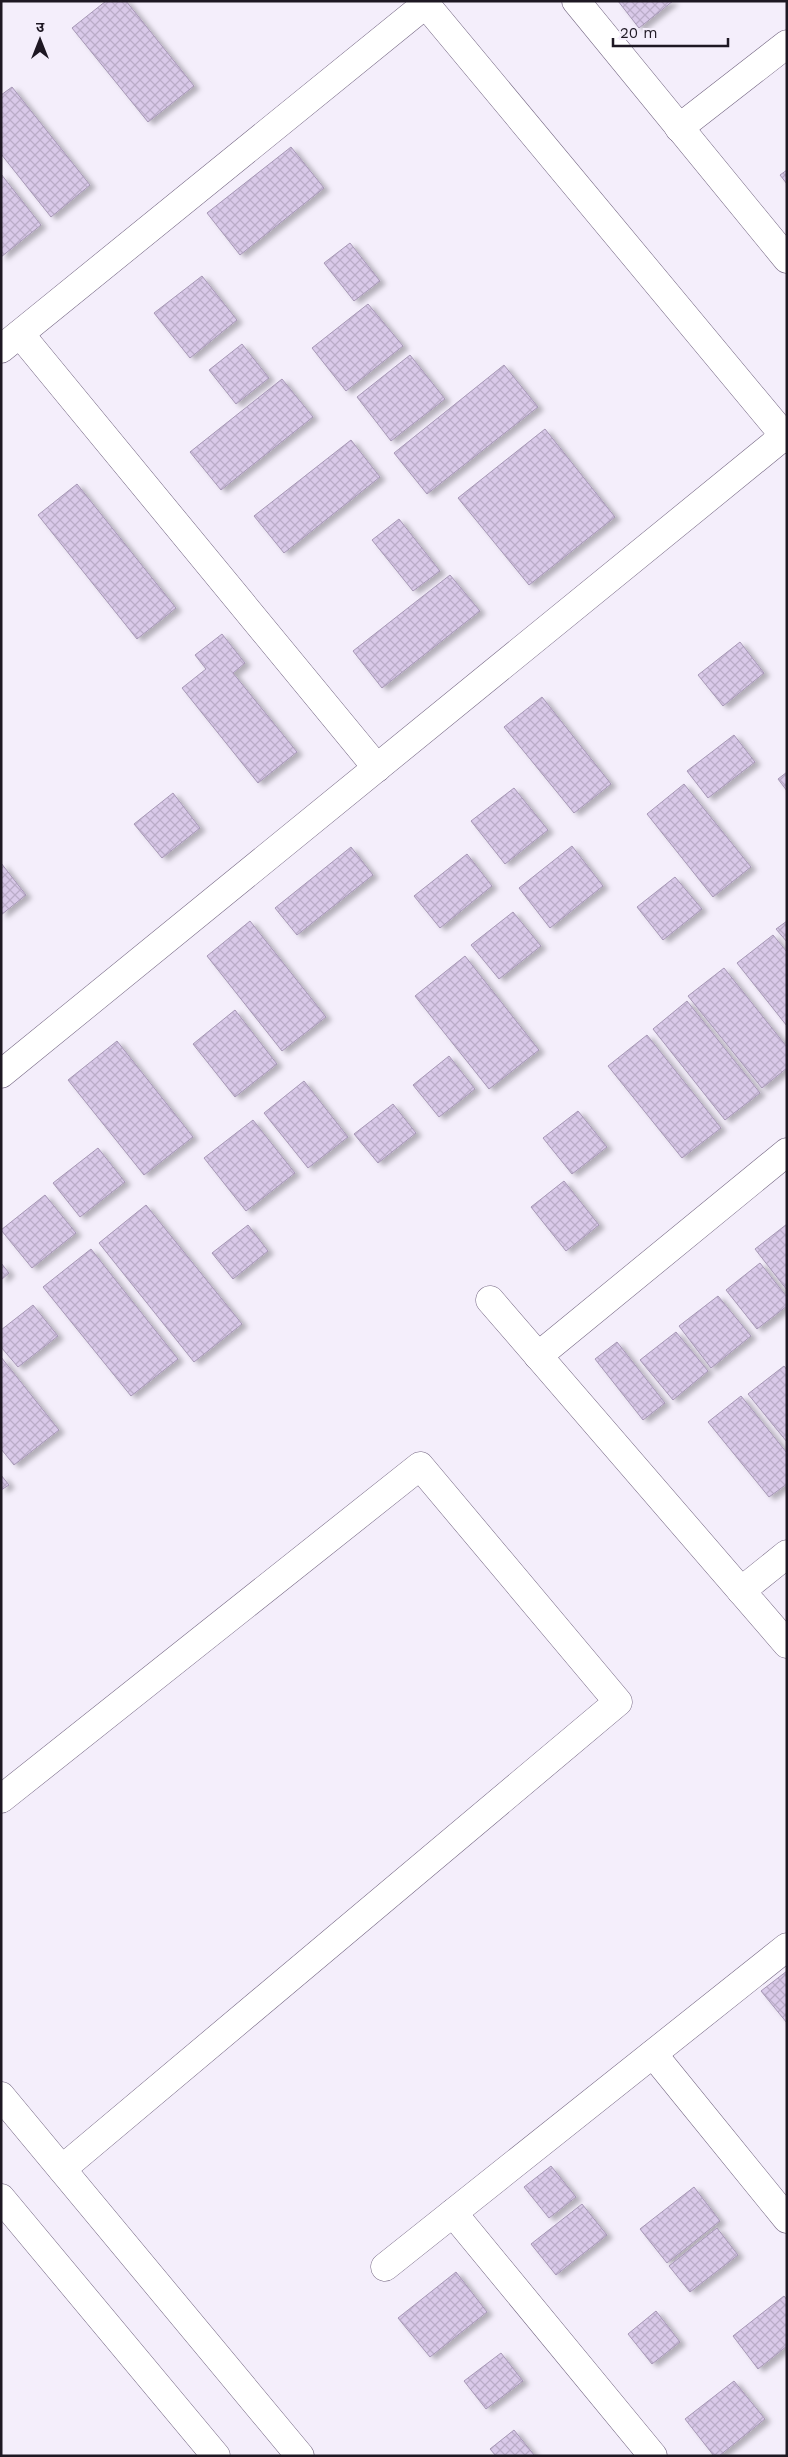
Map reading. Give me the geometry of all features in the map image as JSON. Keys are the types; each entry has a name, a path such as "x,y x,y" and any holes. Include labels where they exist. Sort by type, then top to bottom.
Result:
{"street":[{"path":"576,1 787,259"},
{"path":"1,1074 786,437 425,3 11,342 377,768"},
{"path":"679,128 787,44"},
{"path":"538,1356 787,1152"},
{"path":"490,1300 787,1644"},
{"path":"1,1799 420,1466 618,1702 62,2170"},
{"path":"741,1591 787,1554"},
{"path":"385,2267 787,1947"},
{"path":"653,2054 787,2219"},
{"path":"1,2096 300,2456"},
{"path":"1,2198 216,2456"},
{"path":"453,2213 653,2456"}],"building":[{"path":"106,1 126,1 194,86 148,122 72,28"},
{"path":"618,1 673,1 639,28"},
{"path":"12,87 90,185 51,217 1,154 1,95"},
{"path":"291,147 324,188 240,255 207,213"},
{"path":"787,170 787,184 780,175"},
{"path":"1,174 41,225 1,257"},
{"path":"350,243 380,281 354,301 324,263"},
{"path":"202,276 237,320 190,358 154,313"},
{"path":"368,304 403,346 346,391 312,348"},
{"path":"242,344 269,378 236,404 209,370"},
{"path":"410,355 445,399 391,441 357,397"},
{"path":"504,365 538,407 427,494 394,453"},
{"path":"282,379 313,417 221,490 190,452"},
{"path":"545,429 615,517 529,585 458,498"},
{"path":"351,440 380,477 284,553 254,516"},
{"path":"77,484 176,608 137,639 38,515"},
{"path":"399,519 440,571 413,591 372,540"},
{"path":"450,575 480,611 382,688 353,651"},
{"path":"222,634 245,663 233,673 297,752 258,783 182,688 206,669 195,655"},
{"path":"740,642 764,673 723,706 698,675"},
{"path":"542,697 611,784 574,813 504,727"},
{"path":"734,735 755,762 708,798 687,771"},
{"path":"787,772 787,791 778,779"},
{"path":"684,784 751,867 713,897 647,814"},
{"path":"514,788 548,830 505,864 471,821"},
{"path":"173,793 200,828 162,858 134,824"},
{"path":"572,846 603,886 550,928 519,888"},
{"path":"351,847 373,875 297,935 275,908"},
{"path":"467,854 492,886 440,928 414,896"},
{"path":"1,863 26,895 1,915"},
{"path":"675,877 702,909 663,940 637,907"},
{"path":"513,912 541,946 499,979 471,945"},
{"path":"250,921 326,1017 282,1051 207,956"},
{"path":"787,921 787,942 776,929"},
{"path":"773,935 787,952 787,1026 737,963"},
{"path":"465,956 539,1050 489,1089 415,996"},
{"path":"724,968 787,1047 787,1068 762,1088 688,996"},
{"path":"687,1001 760,1093 725,1120 653,1029"},
{"path":"235,1010 277,1064 235,1097 193,1044"},
{"path":"647,1035 721,1128 682,1158 608,1066"},
{"path":"117,1041 193,1137 144,1175 68,1080"},
{"path":"449,1056 475,1089 439,1117 413,1085"},
{"path":"304,1081 348,1137 308,1168 264,1113"},
{"path":"393,1104 416,1133 378,1163 354,1134"},
{"path":"578,1111 607,1147 572,1174 543,1138"},
{"path":"253,1120 295,1173 246,1211 204,1158"},
{"path":"98,1148 125,1182 80,1217 53,1183"},
{"path":"564,1181 599,1225 566,1251 531,1207"},
{"path":"45,1195 76,1233 32,1268 1,1230"},
{"path":"146,1205 242,1324 194,1362 99,1243"},
{"path":"787,1224 787,1290 755,1249"},
{"path":"248,1225 268,1251 233,1279 212,1253"},
{"path":"91,1249 178,1359 131,1396 43,1287"},
{"path":"1,1263 9,1273 1,1280"},
{"path":"760,1263 787,1297 787,1306 757,1329 726,1290"},
{"path":"718,1296 751,1336 711,1368 679,1326"},
{"path":"33,1305 58,1336 18,1367 1,1347 1,1330"},
{"path":"676,1332 708,1371 673,1400 640,1360"},
{"path":"617,1342 665,1403 643,1420 595,1359"},
{"path":"1,1357 59,1430 14,1465 1,1449"},
{"path":"784,1366 787,1370 787,1442 748,1394"},
{"path":"741,1396 787,1453 787,1484 769,1497 708,1422"},
{"path":"1,1475 9,1485 1,1490"},
{"path":"787,1971 787,2023 761,1991"},
{"path":"551,2166 576,2197 549,2218 524,2187"},
{"path":"694,2187 720,2221 667,2263 640,2229"},
{"path":"582,2204 607,2235 556,2275 531,2244"},
{"path":"717,2228 738,2255 690,2292 669,2266"},
{"path":"456,2272 487,2312 430,2357 398,2318"},
{"path":"784,2296 787,2300 787,2346 758,2369 733,2336"},
{"path":"656,2311 680,2342 652,2364 628,2334"},
{"path":"501,2353 523,2381 486,2409 464,2381"},
{"path":"734,2381 765,2419 719,2456 714,2456 685,2419"},
{"path":"514,2430 535,2456 496,2456 490,2449"}]}
